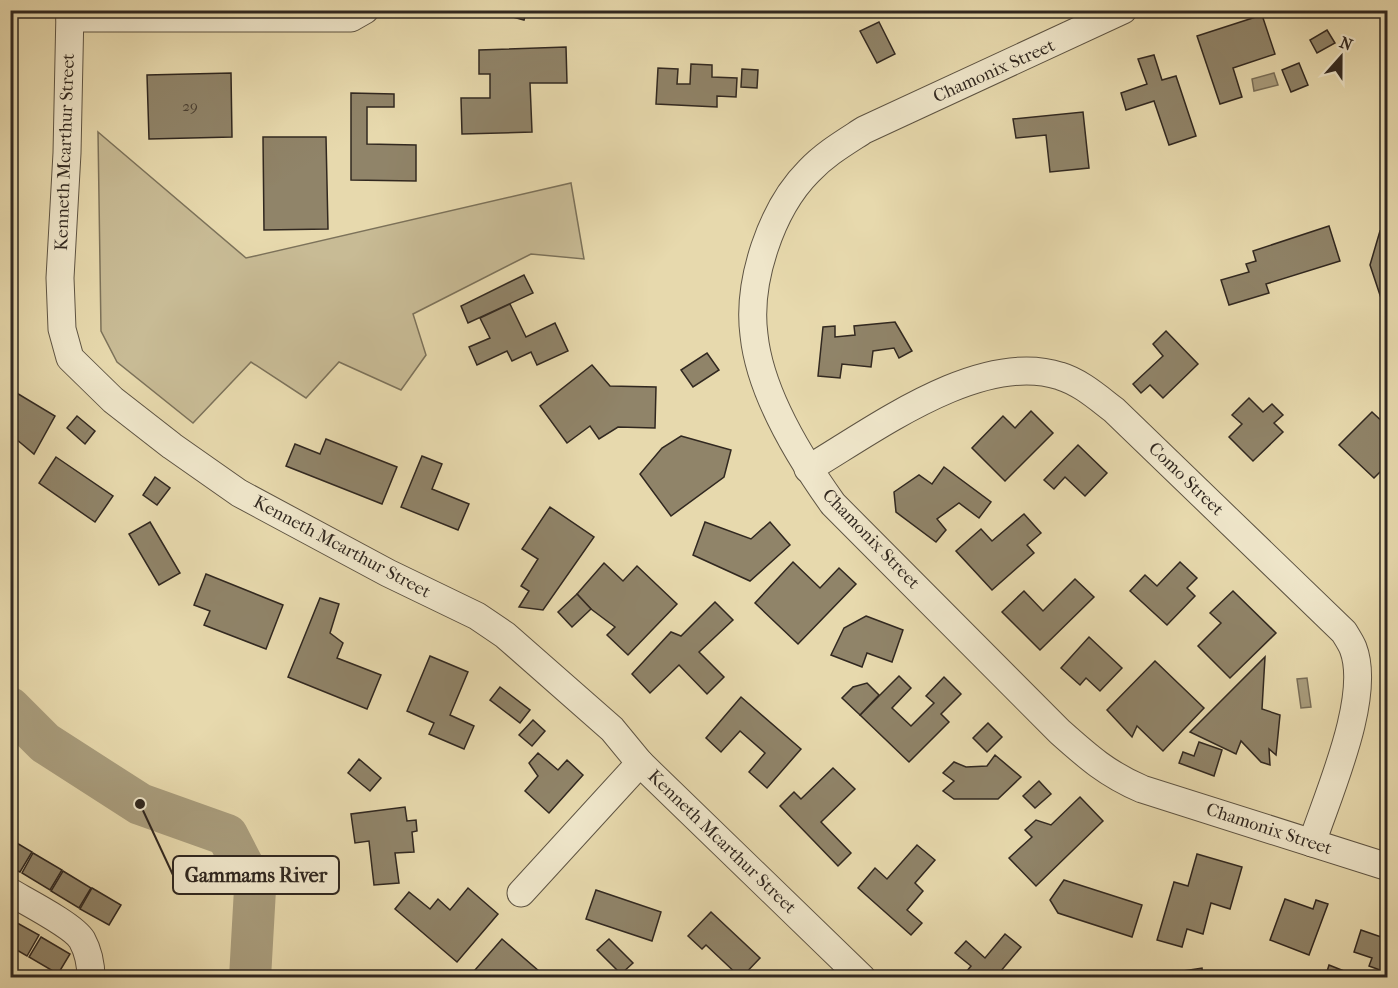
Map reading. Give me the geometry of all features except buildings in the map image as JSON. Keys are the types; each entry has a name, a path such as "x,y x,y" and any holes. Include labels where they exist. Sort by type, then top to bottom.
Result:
{"street":[{"path":"70,14 351,18 365,10"},
{"name":"Chamonix Street","path":"1123,10 864,130 833,150 808,171 784,201 764,248 754,290 753,335 763,377 808,469 833,504 1052,724 1094,763 1117,779 1142,789 1388,867"},
{"name":"Kenneth Mcarthur Street","path":"70,14 67,153 60,278 62,328 70,358 113,400 172,446 239,493 388,573 477,616 505,634 612,729 640,763 862,978"},
{"name":"Como Street","path":"808,469 906,411 947,390 986,375 1026,370 1060,376 1088,390 1114,410 1344,632 1354,649 1357,673 1356,701 1347,740 1312,843"},
{"path":"521,893 640,763"},
{"path":"10,892 67,926 82,939 91,967 91,978"}],"shaded area":[{"path":"1274,73 1278,85 1254,91 1252,79"},
{"path":"98,132 246,258 571,183 584,259 531,254 413,314 426,355 401,390 339,362 306,398 251,362 193,423 117,362 101,331"},
{"path":"1307,678 1311,707 1301,708 1297,679"}],"waterway":[{"path":"10,708 45,743 140,804 227,835 255,889 250,978"}],"place":[{"name":"Gammams River","path":"140,804"}]}
